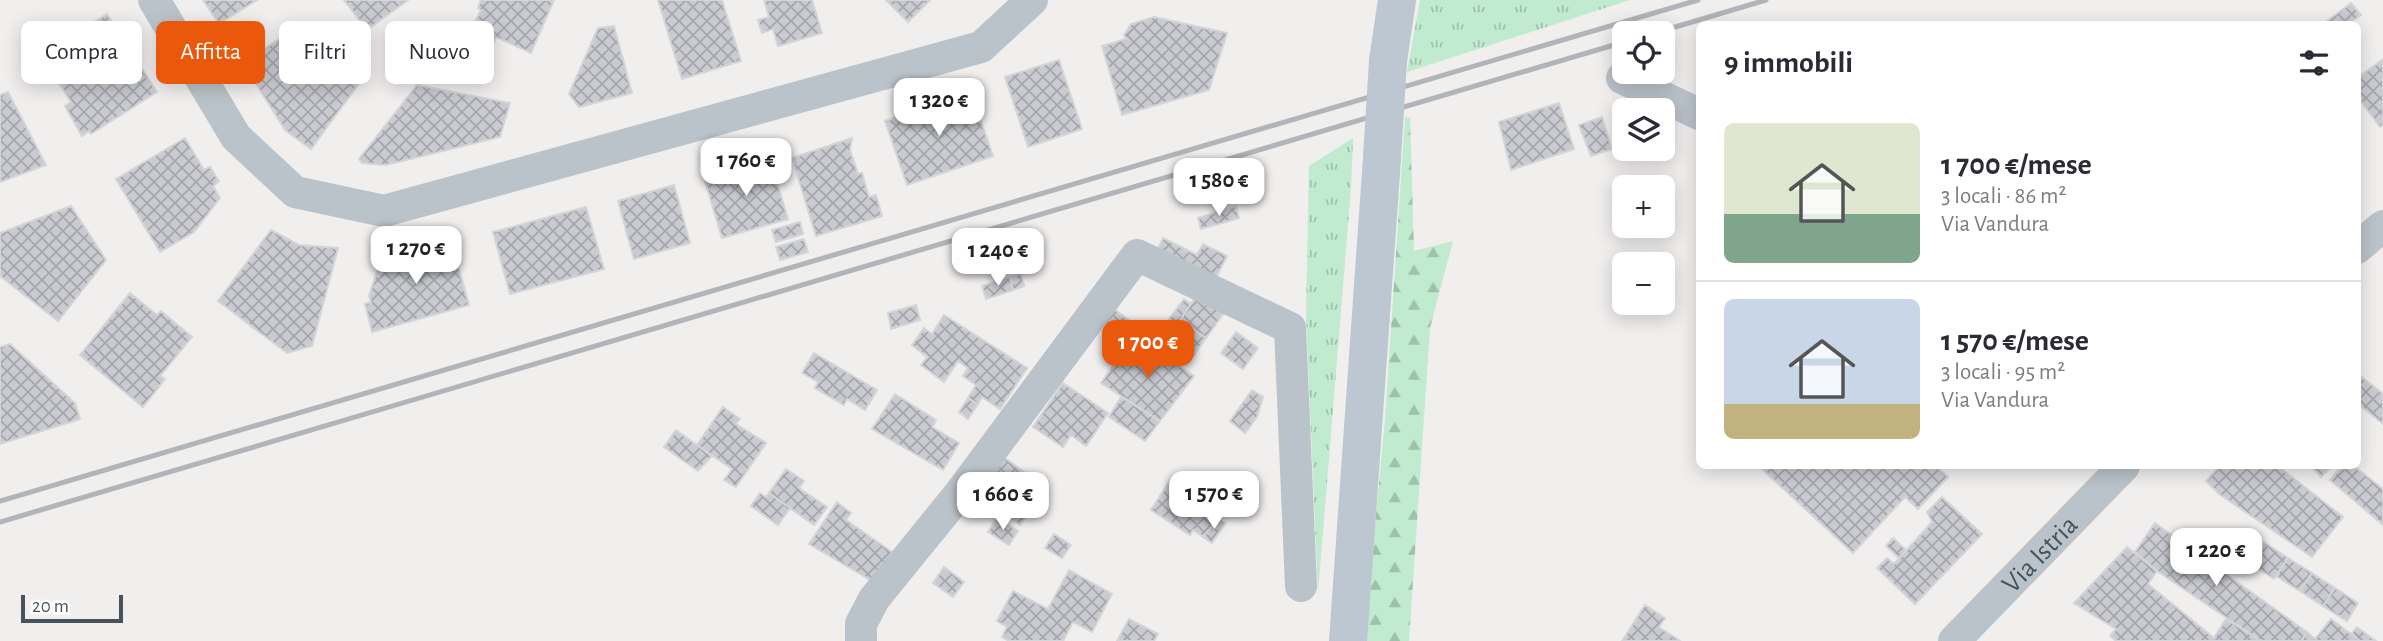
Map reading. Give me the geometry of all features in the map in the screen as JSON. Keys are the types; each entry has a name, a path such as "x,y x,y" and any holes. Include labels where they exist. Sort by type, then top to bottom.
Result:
{"main road":[{"path":"1348,641 1388,61 1397,0"}],"street":[{"path":"153,0 236,137 295,192 384,211 981,47 1032,0"},
{"path":"1635,84 1696,113"},
{"path":"2361,245 2383,226"},
{"path":"861,641 861,624 874,599 960,493 1137,255 1290,328 1301,586"},
{"name":"Via Istria","path":"1954,641 2121,469"}],"green space":[{"path":"1420,0 1630,0 1407,72"},
{"path":"1405,117 1410,118 1414,251 1453,241 1430,328 1409,641 1364,641 1385,419"},
{"path":"1353,138 1318,594 1306,316 1309,166"}],"building":[{"path":"203,0 257,0 224,21 217,21"},
{"path":"344,0 408,0 371,27 371,21 360,21"},
{"path":"481,0 554,0 531,53 496,37 494,42 494,21 476,21 481,10 478,8"},
{"path":"658,0 722,0 741,61 682,79"},
{"path":"764,0 812,0 822,33 778,46 773,29 762,33 758,20 769,17"},
{"path":"886,0 930,0 908,22"},
{"path":"2351,3 2361,15 2352,21 2327,21"},
{"path":"107,14 111,21 96,21"},
{"path":"1154,17 1227,33 1209,90 1122,115 1102,46 1126,39 1124,35 1131,24"},
{"path":"614,26 632,93 579,107 569,94 598,28"},
{"path":"279,39 279,84 359,84 311,149 285,130 256,84 265,84 265,48"},
{"path":"2383,59 2383,125 2380,127 2361,101 2361,75"},
{"path":"1059,60 1082,129 1028,147 1005,77"},
{"path":"142,69 157,92 91,134 89,131 82,136 65,106 71,102 60,84 142,84"},
{"path":"417,85 510,103 500,137 386,165 362,163 359,159"},
{"path":"8,92 46,165 0,182 0,95"},
{"path":"971,92 993,156 907,185 885,121"},
{"path":"1559,103 1574,149 1511,170 1499,122"},
{"path":"1602,117 1612,149 1591,156 1579,125"},
{"path":"185,138 204,170 210,167 219,181 213,186 220,198 194,232 160,252 116,179"},
{"path":"852,138 850,150 858,174 862,173 869,197 876,195 882,216 816,236 792,158"},
{"path":"770,159 788,219 722,238 704,178"},
{"path":"674,185 690,243 634,259 618,201"},
{"path":"71,206 106,260 58,321 0,276 0,233"},
{"path":"1236,206 1239,218 1201,229 1198,218"},
{"path":"586,207 604,269 510,294 493,232"},
{"path":"800,222 803,234 776,242 772,230"},
{"path":"271,230 299,245 338,248 312,346 287,353 218,301"},
{"path":"1163,238 1197,255 1203,244 1227,256 1212,286 1154,257"},
{"path":"804,239 808,252 780,260 776,247"},
{"path":"451,240 469,305 372,332 365,304 371,302 369,296 381,258 405,253 403,245 414,242 417,250"},
{"path":"1021,274 1024,286 1013,290 1010,277"},
{"path":"1010,277 1013,290 986,299 982,286"},
{"path":"130,293 157,315 161,311 192,337 160,376 165,379 143,407 80,355"},
{"path":"1197,295 1223,314 1206,338 1180,320"},
{"path":"1184,299 1191,304 1180,320 1206,338 1194,355 1160,331"},
{"path":"916,305 920,320 891,329 888,313"},
{"path":"1114,309 1131,322 1121,335 1104,322"},
{"path":"944,315 1027,368 1000,409 982,397 978,404 968,398 976,385 963,376 968,368 958,361 944,382 921,365 927,357 912,345 924,328 932,334"},
{"path":"1236,332 1258,348 1243,369 1221,353"},
{"path":"1141,342 1194,376 1160,421 1101,383 1120,355 1129,360"},
{"path":"10,344 75,403 80,419 0,444 0,347"},
{"path":"814,353 877,390 865,410 847,399 844,405 815,388 818,382 802,373"},
{"path":"2361,376 2383,394 2383,424 2361,406"},
{"path":"1063,383 1108,413 1086,446 1071,435 1063,447 1033,427"},
{"path":"1252,390 1263,397 1257,417 1245,433 1230,421"},
{"path":"895,394 936,420 932,427 959,443 943,470 872,429"},
{"path":"1121,397 1160,421 1145,441 1109,417"},
{"path":"968,398 978,404 968,419 959,412"},
{"path":"723,407 740,419 736,424 766,443 736,487 724,480 732,469 697,445"},
{"path":"676,430 712,456 698,471 664,447"},
{"path":"1001,455 1031,477 1026,484 1042,496 1020,525 974,492"},
{"path":"786,469 804,481 799,488 827,507 814,525 769,493"},
{"path":"1762,469 1939,469 1948,477 1918,509 1905,497 1853,553"},
{"path":"2217,469 2282,469 2343,517 2312,557 2219,494 2206,481"},
{"path":"2314,469 2329,469 2321,477"},
{"path":"2339,469 2358,469 2383,489 2383,525 2330,480"},
{"path":"1172,477 1212,503 1207,511 1218,519 1203,537 1193,530 1190,535 1151,510"},
{"path":"760,493 766,497 769,493 790,508 778,525 751,506"},
{"path":"1942,497 1982,534 1915,604 1877,568 1887,558 1894,564 1932,522 1927,512"},
{"path":"837,502 851,513 846,520 892,552 872,581 809,544"},
{"path":"1212,503 1220,509 1215,517 1207,511"},
{"path":"997,518 1018,531 1009,545 988,532"},
{"path":"1218,519 1225,523 1212,543 1203,537"},
{"path":"2155,523 2307,632 2301,641 2261,641 2157,571 2135,552"},
{"path":"1054,534 1071,545 1062,558 1045,548"},
{"path":"1893,538 1906,550 1899,558 1886,546"},
{"path":"2264,542 2288,558 2274,579 2250,564"},
{"path":"2127,547 2157,571 2148,584 2214,638 2226,619 2261,641 2116,641 2110,636 2116,629 2074,603"},
{"path":"2288,558 2312,573 2300,591 2276,576"},
{"path":"944,567 964,582 953,597 933,583"},
{"path":"1069,570 1112,594 1092,632 1073,622 1063,641 1009,641 1002,637 1007,627 997,621 1013,591 1048,609"},
{"path":"2312,573 2335,588 2323,606 2300,591"},
{"path":"2335,588 2358,603 2347,621 2323,606"},
{"path":"1645,605 1665,618 1659,627 1680,641 1622,641"},
{"path":"1129,619 1158,634 1154,641 1117,641"},
{"path":"2331,619 2360,641 2301,641 2307,632 2315,639"},
{"path":"2357,627 2376,641 2360,641 2351,634"}],"railway":[{"path":"0,501 1698,0"},
{"path":"1675,27 1766,0"},
{"path":"0,522 1612,46"}]}
